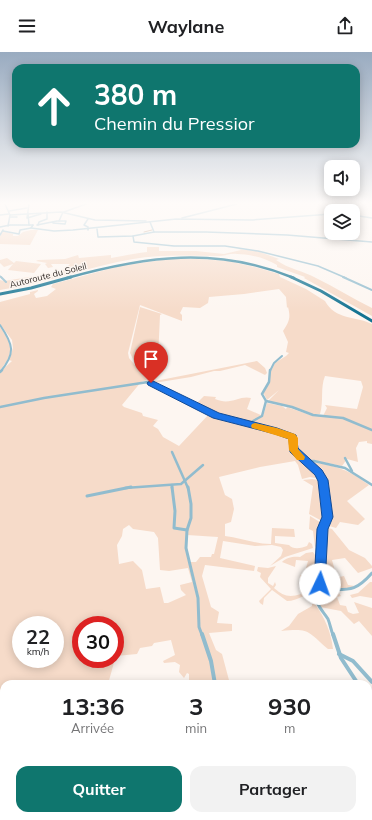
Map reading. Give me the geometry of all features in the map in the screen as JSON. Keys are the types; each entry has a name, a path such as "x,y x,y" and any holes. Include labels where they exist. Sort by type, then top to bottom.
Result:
{"highway":[{"name":"Autoroute du Soleil","path":"0,293 39,286 130,262 170,258 209,258 249,264 289,276 318,289 372,320"}],"street":[{"path":"134,240 134,242 174,246 222,246 264,252 318,266 372,290"},
{"path":"341,240 372,242"},
{"path":"0,276 6,282"},
{"path":"0,325 10,339 12,348 9,358 0,372"},
{"path":"251,424 262,416 266,401 262,394 269,382 269,373 274,364 282,356"},
{"path":"0,407 44,398 149,382 160,386 216,416 281,432 293,438 293,450 322,477 328,510 323,529 320,590 317,594 317,604 330,624 339,654 355,680"},
{"path":"266,401 292,407 313,415 343,418 372,430"},
{"path":"172,452 186,481 192,504 191,518 187,530 186,548 198,598 199,627 211,661 214,680"},
{"path":"344,458 353,472"},
{"path":"303,460 339,466 353,472 372,485"},
{"path":"309,465 310,461 314,461"},
{"path":"87,496 130,487 181,484 203,465"},
{"path":"172,485 175,511 174,528 187,530"},
{"path":"320,590 342,590 357,587 364,583 372,573"},
{"path":"339,654 351,658 370,680"}],"shaded area":[{"path":"0,240 33,240 30,245 0,244"},
{"path":"147,247 159,247 159,251 196,251 224,254 241,250 238,249 257,251 279,259 276,260 323,282 372,308 372,316 304,278 305,277 277,267 277,265 263,258 242,254 219,256 144,257 0,290 0,280 4,281 48,274 58,275 70,264 51,264 53,267 48,268 45,264 47,263 36,261 38,260 65,259 78,255 79,258 111,255 111,258 147,252"},
{"path":"7,258 14,263 16,261 41,264 34,273 8,270 13,264 4,267 0,263 0,260"},
{"path":"168,259 228,261 279,274 280,277 306,289 325,301 329,307 340,315 366,321 372,324 372,444 367,443 367,441 359,442 356,448 358,462 347,459 342,466 303,458 303,461 321,479 310,477 302,479 298,465 295,461 260,467 219,477 225,495 232,499 234,509 231,522 225,524 225,536 271,544 272,528 294,529 295,537 275,536 275,543 298,548 307,546 309,542 312,544 313,548 285,557 270,566 281,556 283,550 281,547 272,545 255,546 223,541 220,558 255,566 254,571 205,565 202,576 211,607 219,612 217,623 232,624 232,631 209,633 216,650 222,654 229,680 189,680 189,674 187,673 184,678 179,672 180,665 175,662 164,663 163,661 175,655 171,640 154,643 152,646 140,648 137,654 124,655 124,616 72,616 72,668 113,668 109,680 0,680 0,372 12,361 9,360 13,348 12,340 0,324 0,302 30,294 30,292 38,290 34,294 36,298 47,296 56,289 51,287 53,284 120,266","holes":["279,289 286,297 289,317 283,331 288,342 286,352 289,353 275,363 270,373 270,382 263,392 267,400 279,390 268,401 311,414 320,414 325,376 361,381 363,387 357,409 325,405 327,408 323,416 310,415 287,407 286,409 282,406 267,403 263,416 247,409 251,398 247,397 230,401 221,401 215,399 216,397 204,396 196,404 211,412 179,446 163,437 158,429 153,426 158,420 143,416 142,413 122,405 141,382 147,380 129,358 128,353 140,305 182,321 182,315 180,313 183,307 200,308 208,303 209,297","129,525 133,529 154,532 158,538 160,570 169,571 188,568 192,582 180,585 181,590 186,595 168,603 164,603 160,587 146,589 142,570 133,561 119,564 117,545 122,536 123,529","187,535 218,537 214,554 212,554 211,557 200,557 196,562 190,562 187,548"]},
{"path":"140,307 162,314 160,315 158,359 135,363 130,353"},
{"path":"0,327 7,338 10,353 5,364 0,370"},
{"path":"257,361 265,368 267,373 265,375 245,365 191,377 154,383 150,382"},
{"path":"312,462 342,469 355,475 369,485 347,501 365,519 358,525 340,522 336,528 326,525 329,509 324,482 321,475 311,465 310,463"},
{"path":"303,480 318,480 320,483 324,500 322,521 309,514 313,486"},
{"path":"310,516 323,524 321,542 315,547 313,531 309,529"},
{"path":"325,527 332,529 349,550 365,558 372,566 372,568 358,573 345,558 332,560 335,571 339,577 344,576 348,585 355,586 329,589 321,586"},
{"path":"313,552 318,561 319,567 316,593 287,601 272,590 264,598 263,605 260,603 259,601 271,589 260,577 261,573 257,571 258,567 268,568 276,566 268,578 268,583 273,586 275,582 276,585 274,588 283,594 290,596 301,594 300,575 304,575 308,561 296,560 295,567 282,562 288,558 300,557 306,553"},
{"path":"370,582 372,582 372,598 360,596 352,598 350,595 358,593"},
{"path":"323,591 338,592 341,596 337,597 340,605 346,606 348,612 353,614 359,613 354,602 372,608 372,636 359,621 354,624 341,611 320,607 317,602 319,593"},
{"path":"312,604 315,604 325,620 331,637 333,649 328,649 308,632 298,630 281,631 289,626 298,614 312,606"}],"slow traffic":[{"path":"255,426 292,436 293,450 300,457"}],"route":[{"path":"151,383 205,409 216,416 292,436 293,450 322,477 323,480 323,489 328,510 323,529 320,584"}]}
